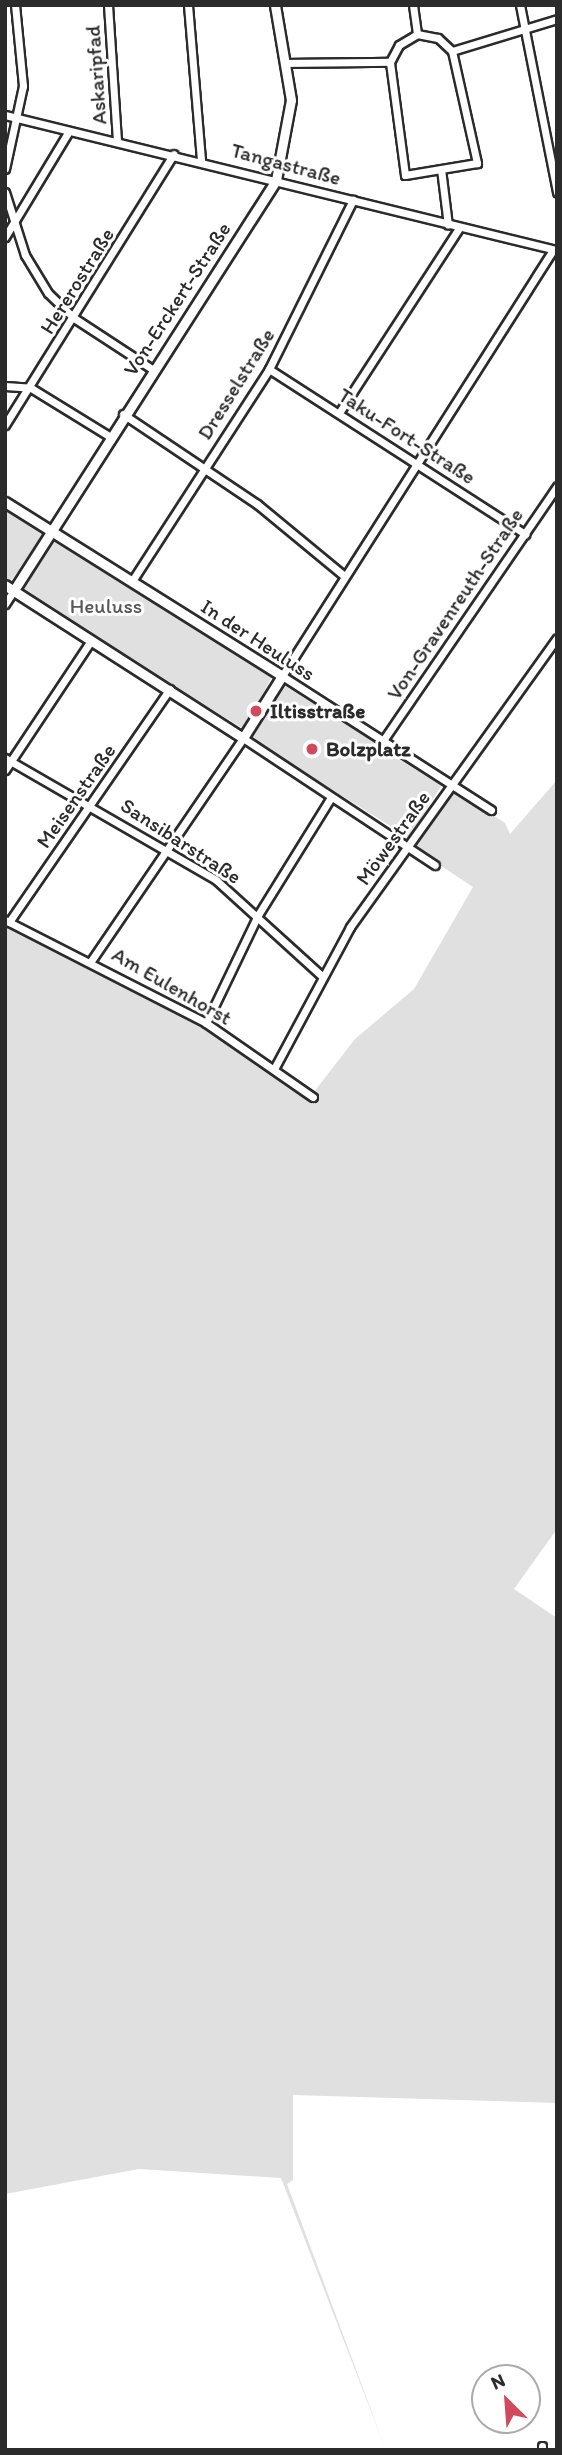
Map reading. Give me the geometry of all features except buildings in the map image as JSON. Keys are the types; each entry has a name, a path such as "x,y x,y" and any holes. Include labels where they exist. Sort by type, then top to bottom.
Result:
{"street":[{"path":"5,169 23,86 15,5"},
{"name":"Askaripfad","path":"108,5 117,142"},
{"path":"188,5 201,160"},
{"name":"Von-Erckert-Straße","path":"14,590 108,436 276,180 291,122 286,62 275,5"},
{"path":"412,5 418,34"},
{"path":"520,5 557,192"},
{"path":"452,51 557,19"},
{"path":"418,34 438,38 452,51 477,163 405,175 390,62 399,45 418,34"},
{"path":"286,62 390,62"},
{"name":"Tangastraße","path":"5,115 201,160 459,228 555,250"},
{"path":"5,237 69,131"},
{"name":"Hererostraße","path":"5,425 31,388 174,154"},
{"path":"441,169 448,225"},
{"path":"5,192 13,225 39,280 74,318 152,369"},
{"name":"Dresselstraße","path":"134,578 269,369 353,200"},
{"path":"339,413 459,228"},
{"path":"91,961 243,738 414,461 555,250"},
{"name":"Taku-Fort-Straße","path":"269,369 525,534"},
{"path":"5,386 31,388 108,436"},
{"path":"123,414 257,504 343,575"},
{"name":"Von-Gravenreuth-Straße","path":"382,742 557,486"},
{"name":"In der Heuluss","path":"5,502 52,527 134,578 382,742 491,810"},
{"path":"5,585 90,642 170,689 330,799 435,865"},
{"path":"5,604 14,590"},
{"name":"Möwestraße","path":"274,1069 322,976 407,848 557,638"},
{"path":"5,771 8,760 90,642"},
{"name":"Meisenstraße","path":"7,921 93,806 170,689"},
{"name":"Sansibarstraße","path":"8,760 169,849 258,915 322,976"},
{"path":"206,1023 258,915 330,799"},
{"name":"Am Eulenhorst","path":"7,921 91,961 206,1023 313,1097"}],"green space":[{"name":"Heuluss","path":"5,504 47,530 9,584 5,582"},
{"name":"Heuluss","path":"54,532 273,675 244,729 21,593"},
{"path":"282,684 442,784 409,838 249,737"},
{"path":"557,780 557,1529 514,1589 557,1618 557,2103 293,2095 293,2180 287,2184 386,2450 281,2178 139,2169 5,2194 5,923 214,1032 310,1097 355,1039 414,989 473,887 414,848 454,790 505,823 510,834"}],"place":[{"name":"Iltisstraße","path":"256,711"},
{"name":"Bolzplatz","path":"312,749"}]}
